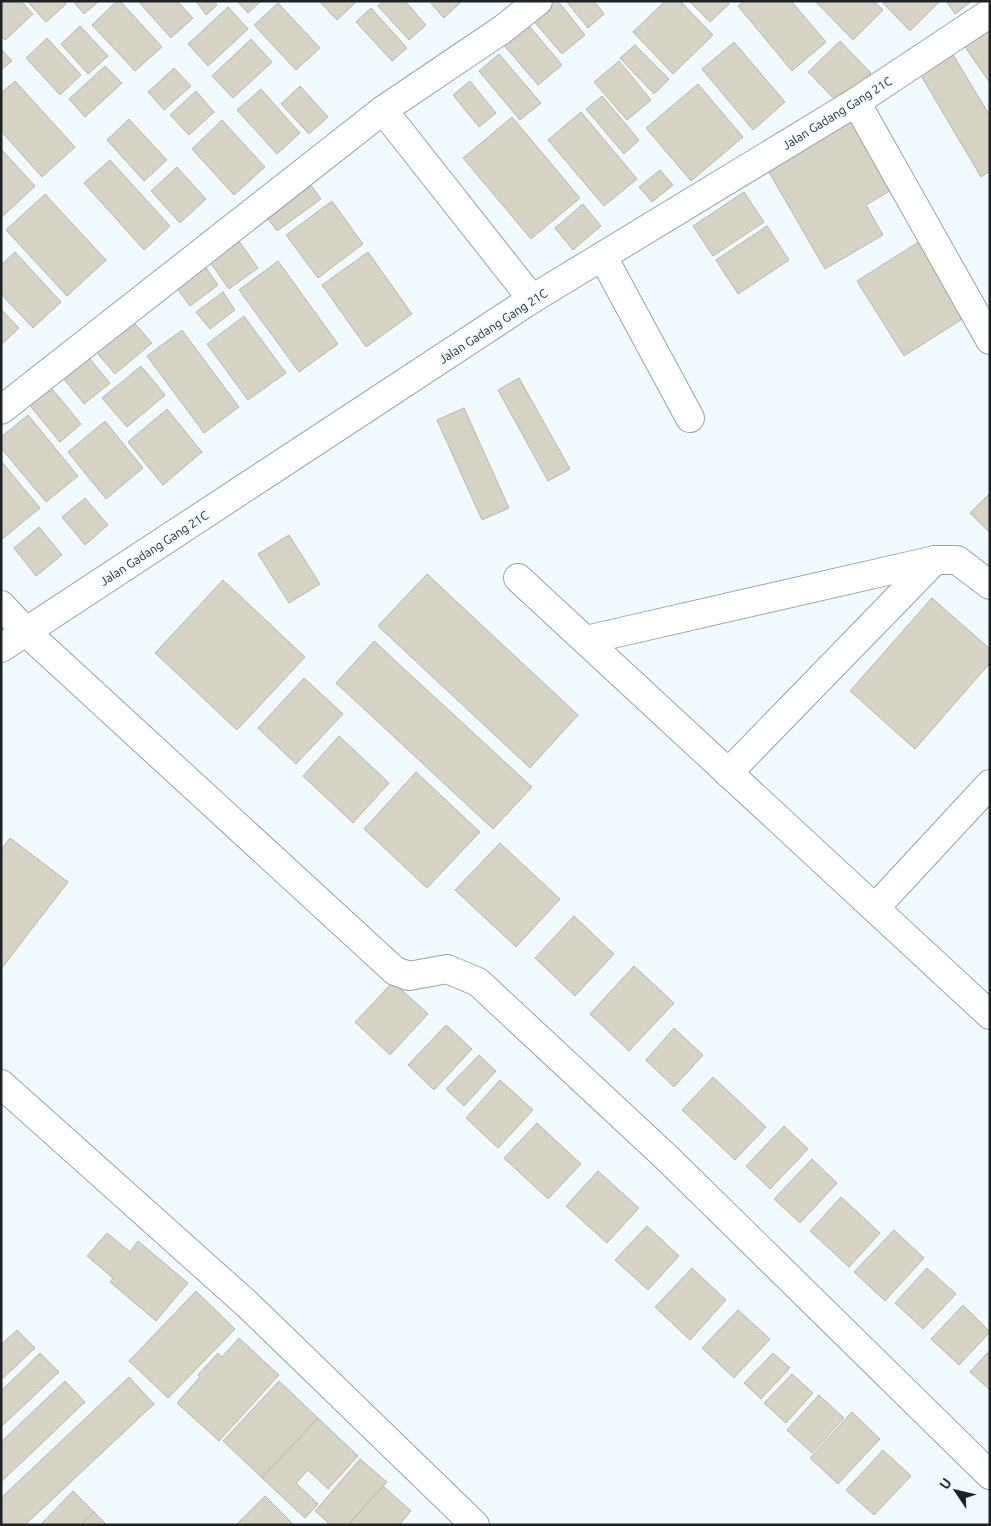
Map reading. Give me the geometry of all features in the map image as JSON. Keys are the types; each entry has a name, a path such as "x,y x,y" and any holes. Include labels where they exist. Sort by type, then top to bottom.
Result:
{"street":[{"path":"1,410 383,110 503,30 538,1"},
{"name":"Jalan Gadang Gang 21C","path":"1,648 532,299 856,102 990,12"},
{"path":"856,102 990,340"},
{"path":"383,110 532,299"},
{"path":"603,257 690,418"},
{"path":"586,640 935,560 957,560 990,585"},
{"path":"728,773 935,560"},
{"path":"518,578 990,1015"},
{"path":"1,605 26,632 395,971 409,976 448,969 478,982 666,1157 990,1475"},
{"path":"875,908 990,784"},
{"path":"1,1084 248,1306 475,1525"}],"building":[{"path":"1,1 21,1 33,14 5,40 1,36"},
{"path":"27,1 64,1 66,4 46,22"},
{"path":"73,1 97,1 98,2 84,14"},
{"path":"117,1 120,1 162,47 135,71 92,25"},
{"path":"138,1 177,1 193,18 171,38"},
{"path":"196,1 214,1 217,5 206,15"},
{"path":"237,1 261,1 248,13"},
{"path":"319,1 357,1 337,20"},
{"path":"383,1 405,1 426,25 409,40 378,6"},
{"path":"429,1 462,1 444,18"},
{"path":"552,1 558,1 585,35 562,54 531,18"},
{"path":"566,1 594,1 604,14 588,28"},
{"path":"665,1 680,1 713,35 673,74 633,32"},
{"path":"689,1 727,1 729,4 710,22"},
{"path":"744,1 791,1 826,42 792,71 738,6"},
{"path":"815,1 874,1 883,10 853,40"},
{"path":"881,1 940,1 910,31"},
{"path":"946,1 972,1 955,14"},
{"path":"278,3 320,48 296,70 254,25"},
{"path":"228,7 248,29 208,66 188,44"},
{"path":"371,8 407,48 392,61 356,22"},
{"path":"525,21 562,65 538,85 501,42"},
{"path":"80,26 108,56 88,74 61,44"},
{"path":"990,26 990,83 963,44"},
{"path":"47,38 81,75 60,95 26,58"},
{"path":"251,39 272,62 233,98 212,76"},
{"path":"840,41 871,73 839,104 808,72"},
{"path":"734,42 785,102 753,130 702,69"},
{"path":"635,45 669,79 654,94 620,58"},
{"path":"949,48 990,116 990,171 981,177 916,67"},
{"path":"1,49 12,61 1,70"},
{"path":"499,54 541,103 520,120 479,71"},
{"path":"619,61 651,100 627,120 594,82"},
{"path":"105,66 122,83 85,117 69,99"},
{"path":"174,68 191,86 164,110 148,92"},
{"path":"15,81 75,147 42,177 1,131 1,93"},
{"path":"470,81 496,113 479,127 453,95"},
{"path":"698,84 743,137 691,181 646,128"},
{"path":"300,86 328,117 309,134 281,104"},
{"path":"261,89 300,133 277,154 237,110"},
{"path":"196,91 214,112 189,135 170,115"},
{"path":"602,96 639,140 624,154 586,109"},
{"path":"581,112 637,179 604,206 548,140"},
{"path":"512,117 580,198 531,239 463,158"},
{"path":"851,117 893,189 866,205 883,235 825,269 766,167"},
{"path":"129,119 167,160 144,181 107,140"},
{"path":"222,120 265,167 234,195 192,149"},
{"path":"1,150 35,186 1,218"},
{"path":"110,160 170,226 144,250 84,183"},
{"path":"177,167 206,199 180,223 151,191"},
{"path":"660,170 673,185 652,202 639,187"},
{"path":"304,176 321,199 277,231 260,208"},
{"path":"744,192 764,222 713,256 693,226"},
{"path":"45,194 106,260 67,296 6,230"},
{"path":"332,201 363,244 318,278 286,235"},
{"path":"583,204 601,226 573,250 555,228"},
{"path":"767,226 789,260 738,294 716,260"},
{"path":"236,237 258,268 229,289 207,258"},
{"path":"920,241 967,316 904,356 857,281"},
{"path":"15,252 61,302 33,328 1,294 1,265"},
{"path":"368,252 412,314 366,347 322,285"},
{"path":"200,259 218,285 190,306 171,280"},
{"path":"278,261 338,344 299,372 239,290"},
{"path":"223,292 235,310 210,329 196,312"},
{"path":"1,309 19,328 1,345"},
{"path":"244,316 286,373 248,400 207,344"},
{"path":"129,317 152,343 115,374 93,348"},
{"path":"182,330 239,407 204,433 147,356"},
{"path":"85,353 110,383 84,404 60,374"},
{"path":"141,366 165,395 127,427 102,398"},
{"path":"519,378 570,469 548,481 498,390"},
{"path":"49,385 81,424 60,442 27,402"},
{"path":"464,408 509,508 482,520 437,420"},
{"path":"167,409 202,452 163,485 128,442"},
{"path":"28,415 78,476 46,502 1,448 1,437"},
{"path":"105,421 143,468 106,499 68,452"},
{"path":"1,461 40,508 1,540"},
{"path":"990,493 990,533 970,513"},
{"path":"85,498 108,525 85,545 62,517"},
{"path":"39,527 62,555 36,576 14,548"},
{"path":"289,535 320,584 289,603 258,554"},
{"path":"427,574 578,715 530,768 378,626"},
{"path":"223,580 305,657 237,730 155,653"},
{"path":"932,598 990,649 990,663 915,749 850,691"},
{"path":"374,641 532,787 493,829 336,683"},
{"path":"304,678 343,714 296,764 258,728"},
{"path":"339,736 389,783 353,823 303,776"},
{"path":"416,772 480,832 427,888 364,829"},
{"path":"10,838 68,882 1,969 1,850"},
{"path":"500,843 560,899 516,947 455,890"},
{"path":"574,916 614,954 575,996 535,958"},
{"path":"634,966 674,1003 629,1051 590,1014"},
{"path":"393,982 428,1014 390,1055 355,1022"},
{"path":"446,1025 472,1049 434,1090 408,1065"},
{"path":"674,1028 703,1055 674,1087 646,1060"},
{"path":"479,1055 496,1071 464,1106 446,1089"},
{"path":"713,1077 766,1127 735,1160 682,1110"},
{"path":"500,1080 533,1110 498,1148 466,1118"},
{"path":"537,1123 581,1164 548,1199 504,1158"},
{"path":"784,1126 808,1149 770,1189 746,1166"},
{"path":"812,1159 837,1183 800,1223 774,1199"},
{"path":"598,1171 639,1208 607,1243 566,1206"},
{"path":"841,1197 880,1233 849,1267 810,1231"},
{"path":"647,1226 679,1256 648,1290 615,1260"},
{"path":"894,1230 924,1258 885,1301 854,1272"},
{"path":"107,1233 130,1252 138,1241 188,1283 156,1321 110,1282 113,1278 87,1256"},
{"path":"692,1268 726,1300 690,1340 655,1307"},
{"path":"927,1268 956,1294 923,1329 895,1303"},
{"path":"196,1291 235,1329 168,1398 129,1361"},
{"path":"963,1305 990,1332 959,1365 931,1339"},
{"path":"738,1310 770,1339 734,1378 702,1348"},
{"path":"17,1330 35,1348 1,1380 1,1345"},
{"path":"239,1338 279,1375 219,1441 177,1403 200,1377 198,1375 218,1353 222,1357"},
{"path":"990,1350 990,1390 970,1372"},
{"path":"40,1353 59,1372 1,1427 1,1391"},
{"path":"773,1353 790,1368 761,1399 744,1383"},
{"path":"792,1374 813,1393 786,1423 764,1403"},
{"path":"129,1377 154,1404 25,1525 1,1525 1,1498"},
{"path":"65,1381 85,1402 1,1482 1,1442"},
{"path":"279,1381 318,1418 262,1478 223,1441"},
{"path":"819,1395 844,1418 812,1453 787,1430"},
{"path":"852,1412 880,1439 838,1484 810,1458"},
{"path":"318,1418 358,1456 328,1489 308,1470 296,1483 318,1504 305,1518 262,1478"},
{"path":"883,1450 911,1476 874,1515 846,1490"},
{"path":"360,1459 387,1482 348,1525 331,1525 315,1511"},
{"path":"383,1486 411,1511 399,1525 348,1525"},
{"path":"73,1491 94,1512 81,1525 40,1525"},
{"path":"265,1496 294,1525 236,1525"},
{"path":"94,1512 107,1525 81,1525"}]}
